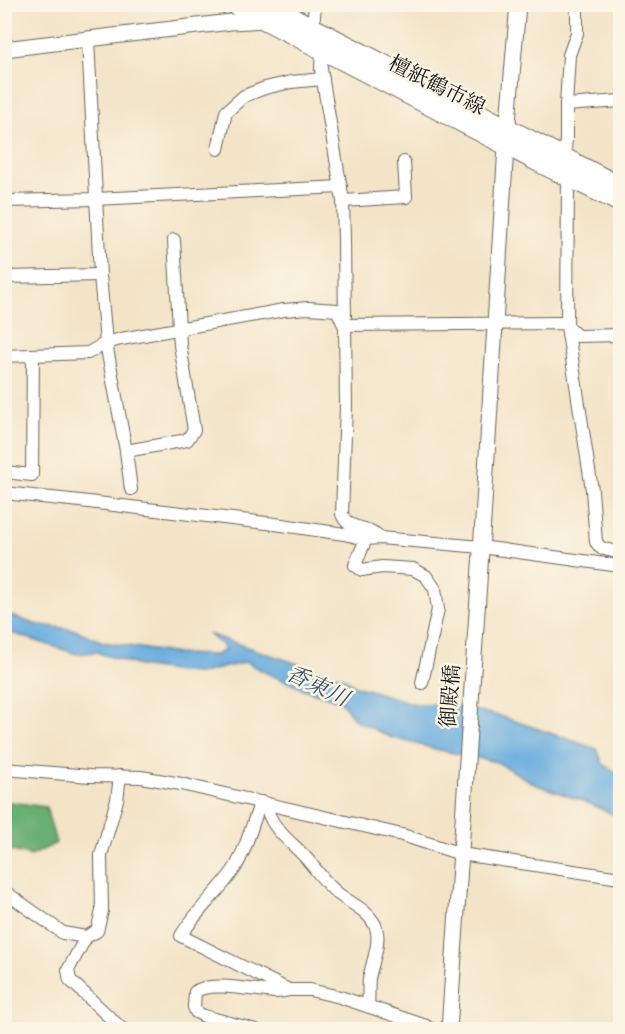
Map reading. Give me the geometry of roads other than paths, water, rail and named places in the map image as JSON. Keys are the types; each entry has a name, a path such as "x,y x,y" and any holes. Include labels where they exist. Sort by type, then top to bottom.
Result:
{"main road":[{"name":"檀紙鶴市線","path":"233,4 292,17 507,137 568,177 621,203"},
{"name":"檀紙鶴市線","path":"265,12 322,51 507,137 564,158 621,186"}],"street":[{"path":"313,28 315,4"},
{"name":"御殿橋","path":"448,1029 507,137 518,4"},
{"path":"564,158 569,55 577,33 578,4"},
{"path":"4,49 88,40 265,12"},
{"path":"88,40 95,199 106,343 131,489"},
{"path":"322,51 322,79 343,201 346,406 342,514 344,520 350,525 375,532 381,538"},
{"path":"218,149 226,112 244,96 291,82 322,79"},
{"path":"566,105 621,101"},
{"path":"343,201 406,196 404,162"},
{"path":"568,177 567,326 592,490 596,542 601,548 621,553"},
{"path":"4,201 341,187"},
{"path":"126,451 187,440 194,430 180,345 174,240"},
{"path":"4,277 100,275"},
{"path":"4,356 88,353 106,343 284,310 308,308 337,310 344,325"},
{"path":"344,325 564,323 577,336 621,335"},
{"path":"4,472 32,475 33,355"},
{"path":"4,493 264,523 366,539 381,538 621,566"},
{"path":"366,539 355,565 362,570 382,567 413,570 426,576 435,589 438,609 422,683"},
{"path":"4,769 90,776 141,777 181,784 461,848 621,878"},
{"path":"120,776 117,800 101,855 102,911 97,930 86,937 68,970 70,980 123,1029"},
{"path":"263,803 234,870 188,923 181,936 289,990"},
{"path":"263,803 279,832 304,856 333,890 366,913 375,925 377,938 369,980 368,1006"},
{"path":"8,894 63,933 86,937"},
{"path":"256,1029 196,1012 195,992 200,988 230,987 278,992 310,990 340,997 426,1026"}],"water":[{"name":"香東川","path":"4,613 34,624 76,630 103,642 177,654 216,655 226,649 208,634 343,677 356,686 415,704 445,704 500,716 597,749 603,764 619,775 620,817 537,785 497,762 390,737 355,720 342,702 301,688 246,662 202,673 179,672 139,666 96,652 77,654 5,631"}],"tunnel":[{"path":"426,1026 438,1030"}]}
